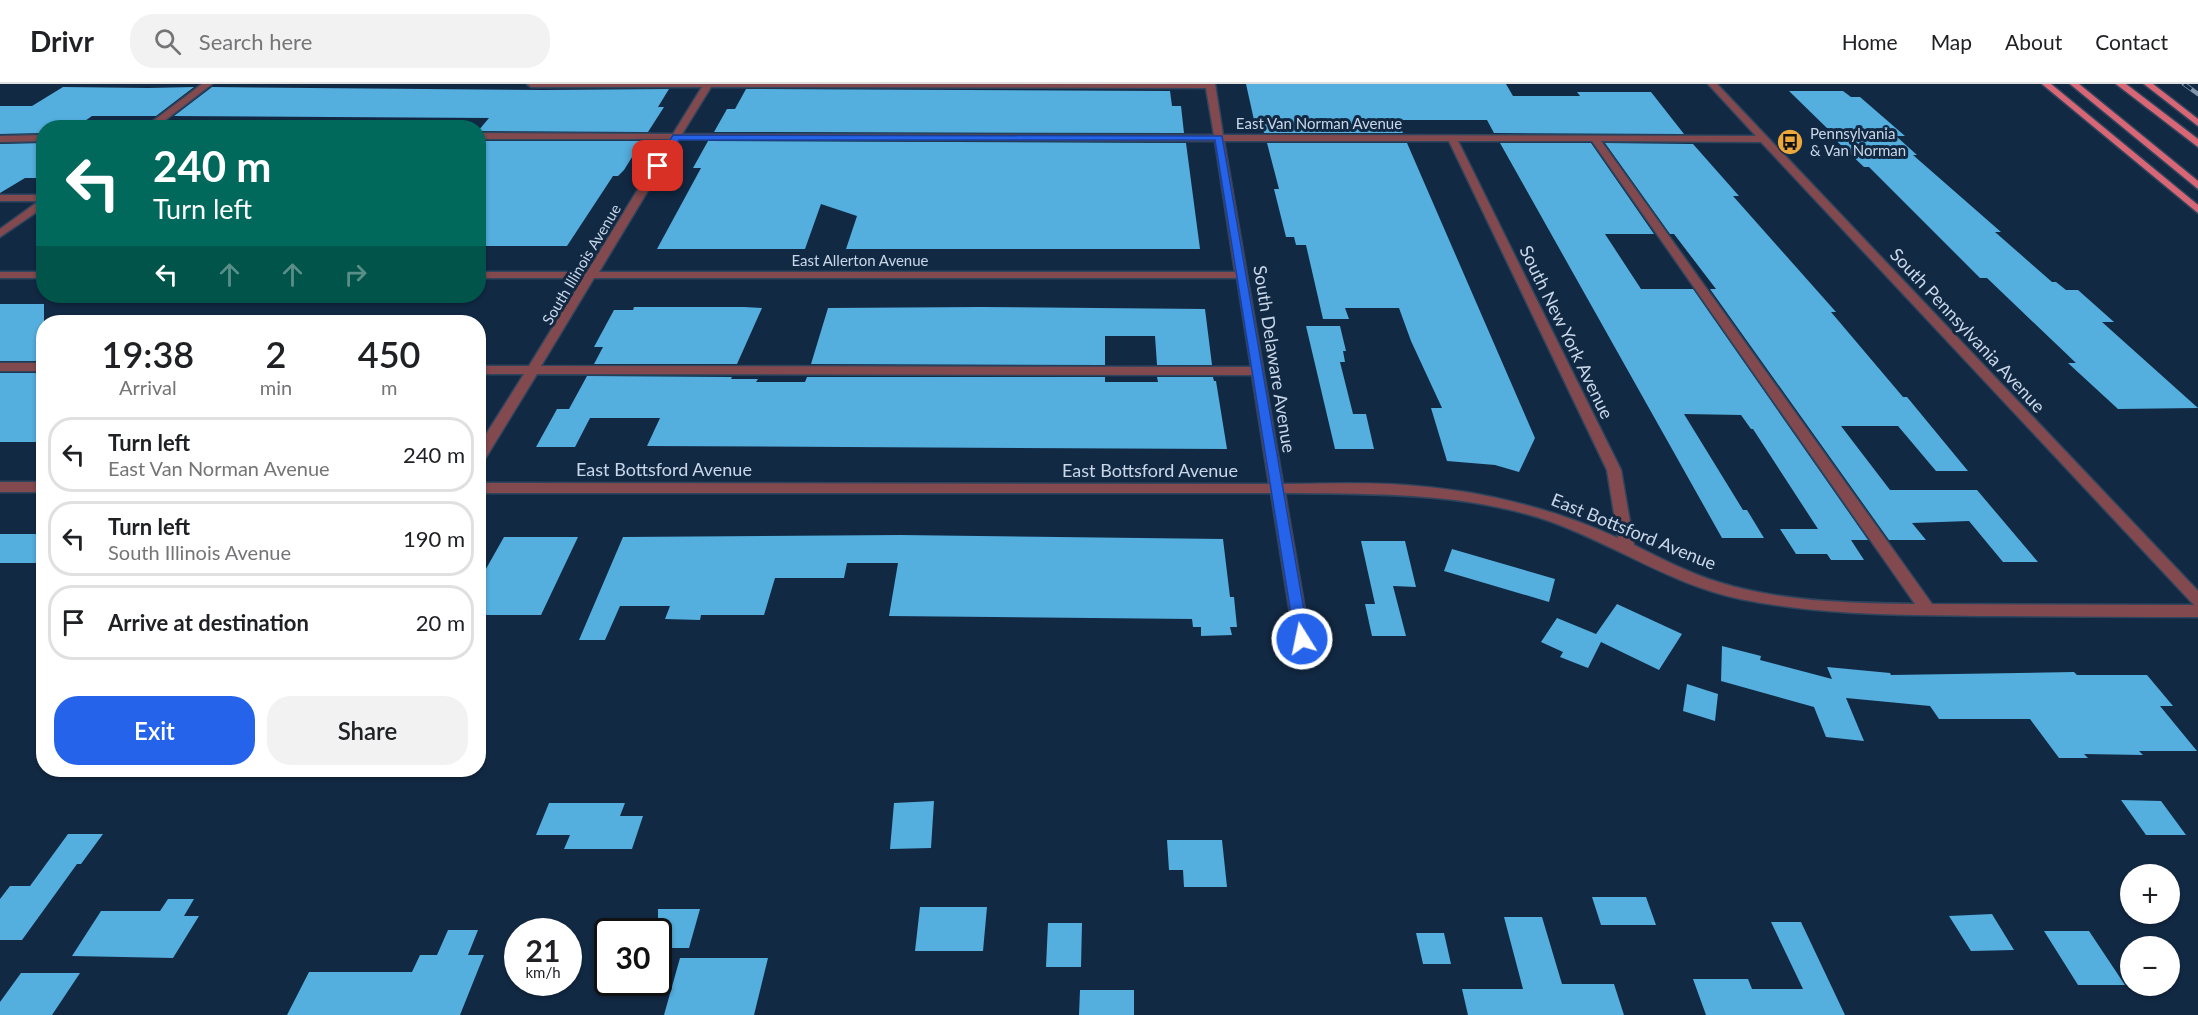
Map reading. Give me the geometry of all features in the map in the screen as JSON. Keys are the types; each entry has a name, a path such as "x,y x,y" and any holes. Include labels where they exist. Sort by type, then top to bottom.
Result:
{"main road":[{"path":"2046,84 2198,210"},
{"path":"2074,84 2198,186"},
{"path":"2120,84 2198,144"},
{"path":"2148,84 2198,123"}],"street":[{"path":"159,120 208,84"},
{"path":"531,84 1210,85"},
{"name":"South Illinois Avenue","path":"486,446 708,84"},
{"name":"South Pennsylvania Avenue","path":"1712,84 2198,601"},
{"name":"South Delaware Avenue","path":"1210,85 1302,639"},
{"name":"East Van Norman Avenue","path":"486,136 1763,139"},
{"path":"0,139 36,138"},
{"name":"South New York Avenue","path":"1452,138 1614,470 1627,549"},
{"path":"1594,138 1928,610"},
{"path":"0,198 36,200"},
{"path":"0,234 36,206"},
{"path":"0,275 36,275"},
{"name":"East Allerton Avenue","path":"486,275 1242,275"},
{"path":"0,367 36,368"},
{"path":"486,370 1257,371"},
{"path":"0,487 36,487"},
{"name":"East Bottsford Avenue","path":"486,488 1402,489 1470,496 1519,507 1575,525 1676,573 1734,592 1826,607 1928,610 2198,611"}],"building":[{"path":"1246,84 1506,84 1513,96 1580,96 1577,92 1651,92 1684,134 1494,133 1487,120 1397,120 1403,133 1264,133 1261,120 1254,120"},
{"path":"63,87 194,87 156,116 92,116 86,120 36,120 36,133 0,134 0,106 32,106"},
{"path":"212,87 669,89 658,107 664,107 648,132 486,131 486,122 489,118 174,116"},
{"path":"746,89 1170,91 1172,106 1181,106 1184,133 714,132 727,109 735,109"},
{"path":"1789,91 1843,91 1851,97 1860,97 1905,136 1896,136 1917,155 1913,155 2001,232 1995,232 2052,282 2056,282 2066,290 2078,290 2114,322 2102,322 2198,408 2118,409 2068,363 2076,363 1987,278 1980,278 1869,167 1864,167 1826,131 1830,131"},
{"path":"486,141 642,141 624,170 618,176 613,176 567,246 486,246"},
{"path":"708,141 1186,143 1200,249 846,249 857,216 821,204 805,249 657,249 701,168 693,168"},
{"path":"36,143 36,178 25,178 0,193 0,144"},
{"path":"1267,143 1407,143 1535,438 1519,472 1495,465 1447,461 1431,408 1442,408 1411,341 1399,308 1345,308 1349,319 1323,319 1306,245 1296,245 1294,237 1286,237 1274,189 1279,189"},
{"path":"1500,143 1591,143 1654,234 1605,234 1641,289 1693,289 1868,540 1851,540 1864,560 1831,560 1827,554 1796,554 1780,529 1818,529 1753,429 1741,415 1684,414 1743,510 1747,510 1764,538 1722,538"},
{"path":"1605,143 1693,144 1739,196 1733,196 1836,312 1831,312 1903,397 1907,397 1968,471 1936,471 1898,426 1841,426 1890,490 1977,490 2038,562 2003,562 1969,521 1912,523 1926,540 1889,540 1710,289 1716,289 1674,234 1670,234"},
{"path":"0,304 44,304 44,315 36,315 36,361 0,361"},
{"path":"634,307 762,308 737,364 594,364 603,347 594,347 614,310 633,310"},
{"path":"828,308 1205,309 1212,365 1157,365 1155,336 1105,336 1105,365 811,364"},
{"path":"1306,326 1340,326 1346,351 1343,351 1345,362 1340,362 1353,414 1366,414 1374,449 1335,449"},
{"path":"0,373 36,373 36,442 0,442"},
{"path":"587,376 732,377 731,379 758,379 756,382 805,382 807,377 1105,377 1105,382 1158,382 1157,377 1213,377 1216,381 1227,449 647,446 660,418 590,418 575,447 536,447 557,409 569,409"},
{"path":"0,534 36,534 36,563 0,563"},
{"path":"900,535 1223,539 1230,597 1234,597 1237,627 1230,627 1232,635 1201,636 1201,627 1193,627 1192,619 889,616 898,563 847,563 844,578 775,578 764,615 701,615 700,620 665,619 670,606 620,606 605,640 579,640 623,537"},
{"path":"504,537 578,537 541,615 486,615 486,569"},
{"path":"1361,541 1405,541 1416,587 1393,586 1406,636 1372,636 1365,604 1375,604"},
{"path":"1452,549 1555,579 1549,602 1444,571"},
{"path":"1617,604 1682,634 1659,670 1601,642 1588,668 1560,657 1563,652 1541,642 1557,618 1596,634"},
{"path":"1722,646 1761,656 1760,660 1832,679 1827,667 1890,673 1891,675 2074,672 2077,675 2147,675 2173,706 2160,706 2197,751 2139,751 2143,755 2084,754 2088,758 2059,758 2030,719 1939,719 1930,706 1846,698 1864,741 1826,737 1814,707 1721,681"},
{"path":"1687,684 1718,694 1715,721 1683,711"},
{"path":"2121,800 2161,801 2186,835 2146,835"},
{"path":"934,801 931,848 890,849 894,803"},
{"path":"549,803 625,803 620,816 643,816 632,849 564,849 570,835 536,835"},
{"path":"68,834 103,834 81,864 77,864 22,940 0,940 0,899 10,886 30,886"},
{"path":"1167,840 1222,840 1227,887 1184,887 1183,870 1169,870"},
{"path":"1592,897 1646,897 1656,925 1601,925"},
{"path":"168,899 194,899 184,916 199,916 173,958 72,956 101,911 160,911"},
{"path":"920,907 987,907 983,951 915,951"},
{"path":"658,909 700,909 689,948 672,948 672,918 658,918"},
{"path":"1992,914 2014,950 1971,951 1949,916"},
{"path":"1504,917 1542,917 1562,984 1614,984 1624,1015 1468,1015 1462,989 1523,989"},
{"path":"1771,922 1801,922 1845,1015 1706,1015 1693,979 1748,979 1752,989 1803,989"},
{"path":"1048,923 1082,923 1081,967 1046,967"},
{"path":"448,930 478,930 468,955 484,955 460,1015 287,1015 309,972 412,972 420,955 437,955"},
{"path":"2044,931 2089,931 2120,978 2120,985 2078,985"},
{"path":"1416,933 1444,933 1451,964 1423,964"},
{"path":"680,958 768,958 754,1015 664,1015 669,996 672,996 672,986"},
{"path":"21,973 80,973 52,1015 0,1015 0,1002"},
{"path":"1080,990 1134,990 1134,1015 1079,1015"}],"railway":[{"path":"2184,84 2198,94"}],"place":[{"name":"Pennsylvania & Van Norman","path":"1790,142"}],"route":[{"path":"658,166 676,137 1219,138 1302,639"}]}
